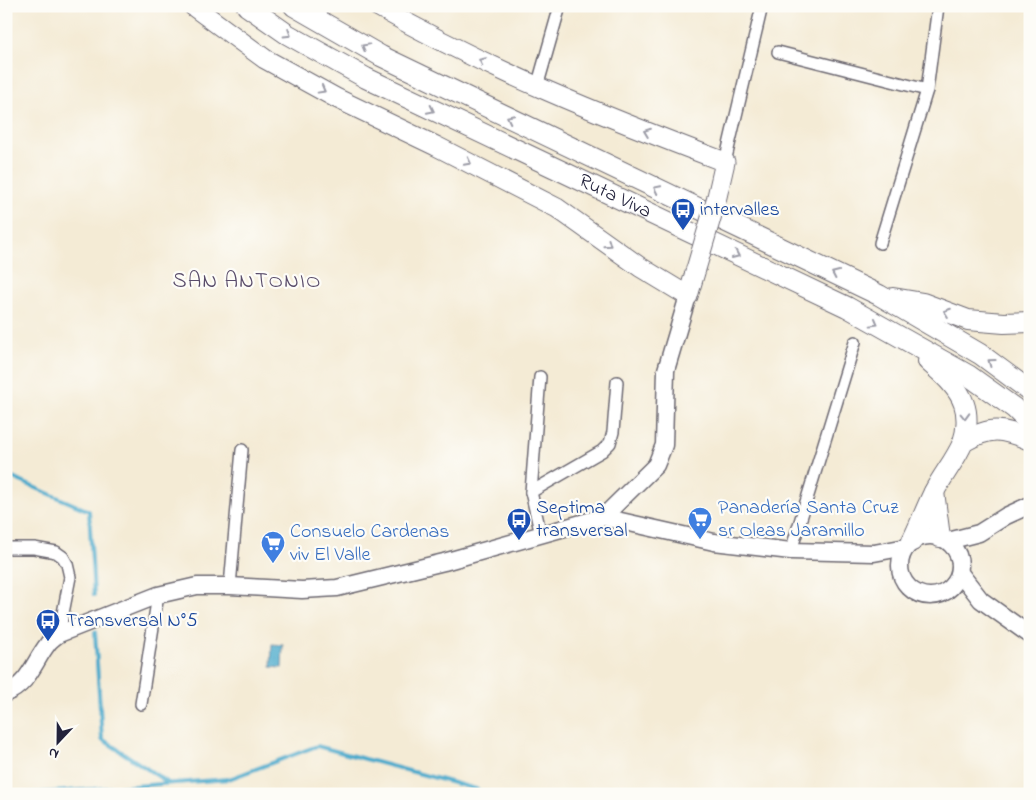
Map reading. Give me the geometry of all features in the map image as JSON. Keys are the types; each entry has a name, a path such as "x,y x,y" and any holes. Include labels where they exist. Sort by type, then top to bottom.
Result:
{"highway":[{"name":"Ruta Viva","path":"247,6 287,34 366,78 847,308 968,375 1014,408 1030,424"},
{"name":"Ruta Viva","path":"294,6 381,56 879,295 980,354 1030,391"},
{"path":"879,295 923,303 968,320 1004,323 1030,322"},
{"path":"904,339 947,379 958,392 967,412 963,442 934,492 909,544"},
{"path":"963,442 978,433 993,430 1010,432 1030,440"},
{"path":"934,492 944,539"}],"main road":[{"name":"Ruta Viva","path":"194,6 265,58 336,98 436,146 557,208 640,267 688,296"},
{"path":"6,693 14,690 26,679 48,642 59,634 158,595 197,586 302,590 337,588 444,562 603,517 656,465 664,445 666,370 716,201 725,162 623,123 505,73 376,6"},
{"path":"944,539 979,533 1006,516 1030,505"},
{"path":"603,517 714,542 791,551 874,552 909,544 921,536 930,535 944,539 955,548 960,565 981,600"},
{"path":"909,544 901,556 900,565 904,581 916,593 932,596 948,590 956,583 960,565 979,533"},
{"path":"874,552 900,565"},
{"path":"948,590 981,600 1030,635"}],"street":[{"path":"537,87 560,6"},
{"path":"725,162 762,6"},
{"path":"880,243 928,90 938,6"},
{"path":"778,52 928,90"},
{"path":"791,551 855,342"},
{"path":"540,377 531,492 541,535"},
{"path":"531,492 602,451 610,443 613,432 617,382"},
{"path":"230,586 242,450"},
{"path":"6,548 34,548 56,552 68,564 70,576 59,634"},
{"path":"141,704 158,595"}],"water":[{"path":"272,644 283,645 282,668 271,667"}],"waterway":[{"path":"6,475 89,511 94,595"},
{"path":"95,632 102,739 167,782"},
{"path":"25,794 229,779 317,746 476,789 484,794"}],"place":[{"name":"intervalles","path":"683,231"},
{"name":"Panadería Santa Cruz sr Oleas Jaramillo","path":"700,540"},
{"name":"Septima transversal","path":"519,541"},
{"name":"Consuelo Cardenas viv El Valle","path":"273,564"},
{"name":"Transversal N°5","path":"48,642"}],"district":[{"name":"SAN ANTONIO","path":"247,282"}]}
